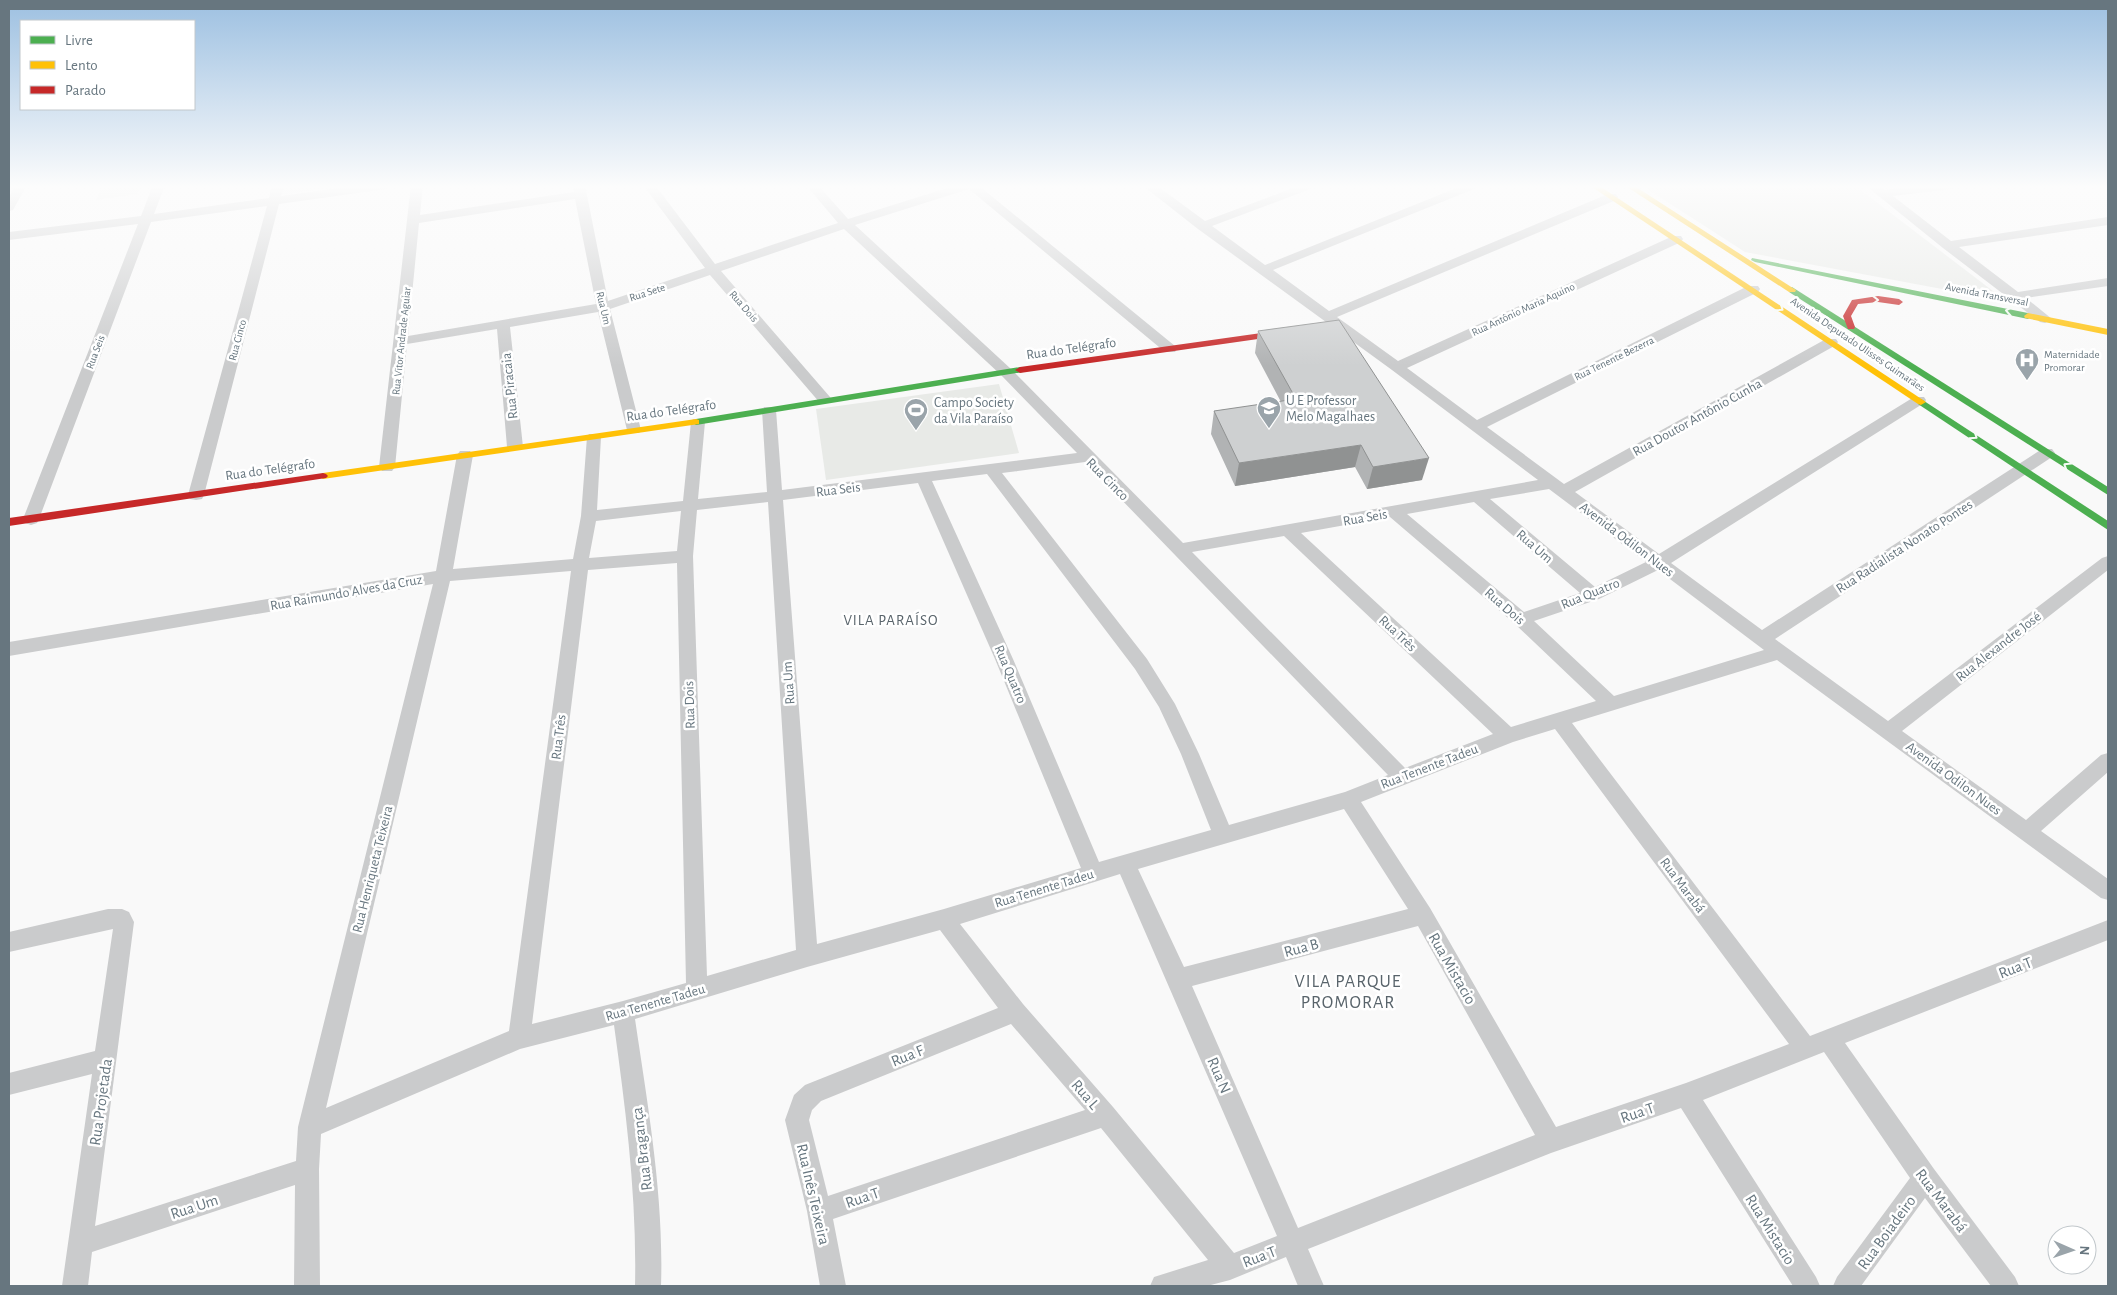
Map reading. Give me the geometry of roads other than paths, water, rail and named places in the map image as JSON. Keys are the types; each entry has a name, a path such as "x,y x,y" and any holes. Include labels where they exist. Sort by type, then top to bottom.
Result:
{"street":[{"name":"Rua Seis","path":"31,519 136,245"},
{"name":"Rua Cinco","path":"196,495 261,245"},
{"name":"Rua Vitor Andrade Aguiar","path":"387,467 411,245"},
{"name":"Rua Um","path":"591,245 603,307 634,430"},
{"name":"Rua Dois","path":"695,245 713,270 825,400"},
{"name":"Rua Sete","path":"402,341 603,307 784,245"},
{"name":"Rua Cinco","path":"869,245 1006,372 1086,457 1179,549 1401,776"},
{"path":"1044,245 1170,349"},
{"name":"Avenida Odilon Nues","path":"1229,245 1476,426 1779,652 2108,891"},
{"path":"1263,270 1324,245"},
{"path":"1318,328 1503,245"},
{"name":"Rua Antônio Maria Aquino","path":"1397,368 1663,245"},
{"name":"Avenida Deputado Ulisses Guimarães","path":"1687,245 1919,400 1961,413 2047,453 2108,492"},
{"name":"Avenida Deputado Ulisses Guimarães","path":"1724,245 1851,327 1961,413 2022,468 2108,526"},
{"path":"1948,245 2045,318"},
{"name":"Avenida Transversal","path":"1742,257 2108,332"},
{"path":"2014,296 2108,282"},
{"name":"Rua Tenente Bezerra","path":"1476,426 1753,289"},
{"name":"Avenida Transversal","path":"1851,327 1846,316 1855,302 1878,299 2015,325"},
{"name":"Rua Piracaia","path":"503,325 515,447"},
{"name":"Rua do Telégrafo","path":"9,522 515,447 698,422 1006,372 1298,331"},
{"name":"Rua Doutor Antônio Cunha","path":"1557,487 1831,342"},
{"path":"1658,562 1919,400"},
{"name":"Rua Um","path":"769,410 807,957"},
{"name":"Rua Dois","path":"697,990 685,556 698,422"},
{"name":"Rua Três","path":"519,1038 580,565 589,516 594,437"},
{"name":"Rua Radialista Nonato Pontes","path":"1762,639 2047,453"},
{"name":"Rua Henriqueta Teixeira","path":"307,1286 307,1168 310,1127 443,576 466,455"},
{"name":"Rua Seis","path":"589,516 775,496 1086,457"},
{"path":"992,470 1141,664 1166,704 1190,754 1223,834"},
{"name":"Rua Quatro","path":"923,478 1004,658 1093,873"},
{"name":"Rua Seis","path":"1179,549 1478,497 1557,487"},
{"name":"Rua Um","path":"1478,497 1593,596"},
{"name":"Rua Dois","path":"1394,512 1521,619 1611,704"},
{"name":"Rua Três","path":"1288,530 1508,736"},
{"name":"Rua Raimundo Alves da Cruz","path":"9,649 443,576 685,556"},
{"name":"Rua Quatro","path":"1521,619 1593,596 1658,562"},
{"name":"Rua Alexandre José","path":"1888,731 2108,562"},
{"name":"Rua Tenente Tadeu","path":"310,1127 519,1038 622,1012 807,957 944,919 1223,834 1348,799 1401,776 1508,736 1779,652"},
{"name":"Rua Marabá","path":"1560,721 1806,1049"},
{"path":"2027,831 2108,761"},
{"name":"Rua Mistacio","path":"1348,799 1423,915 1551,1141"},
{"name":"Rua N","path":"1126,864 1312,1286"},
{"name":"Rua B","path":"1178,979 1423,915"},
{"name":"Rua Projetada","path":"9,942 108,919 122,919 124,928 75,1286"},
{"name":"Rua L","path":"944,919 1015,1012 1104,1115 1230,1267"},
{"name":"Rua T","path":"1163,1286 1230,1267 1551,1141 1686,1095 1806,1049 2108,930"},
{"name":"Rua Bragança","path":"622,1012 646,1172 650,1250 648,1286"},
{"name":"Rua F","path":"802,1103 814,1093 1015,1012"},
{"name":"Rua Marabá","path":"1828,1039 1925,1178 2006,1286"},
{"path":"9,1084 105,1060"},
{"name":"Rua Mistacio","path":"1686,1095 1808,1286"},
{"name":"Rua Inês Teixeira","path":"802,1103 797,1120 819,1211 833,1286"},
{"name":"Rua T","path":"819,1211 1104,1115"},
{"name":"Rua Um","path":"81,1244 307,1168"},
{"name":"Rua Boiadeiro","path":"1846,1286 1925,1178"}],"place":[{"name":"Maternidade Promorar","path":"2027,381"},
{"name":"U E Professor Melo Magalhaes","path":"1269,429"},
{"name":"Campo Society da Vila Paraíso","path":"916,431"}],"district":[{"name":"VILA PARAÍSO","path":"891,620"},
{"name":"VILA PARQUE PROMORAR","path":"1348,991"}]}
